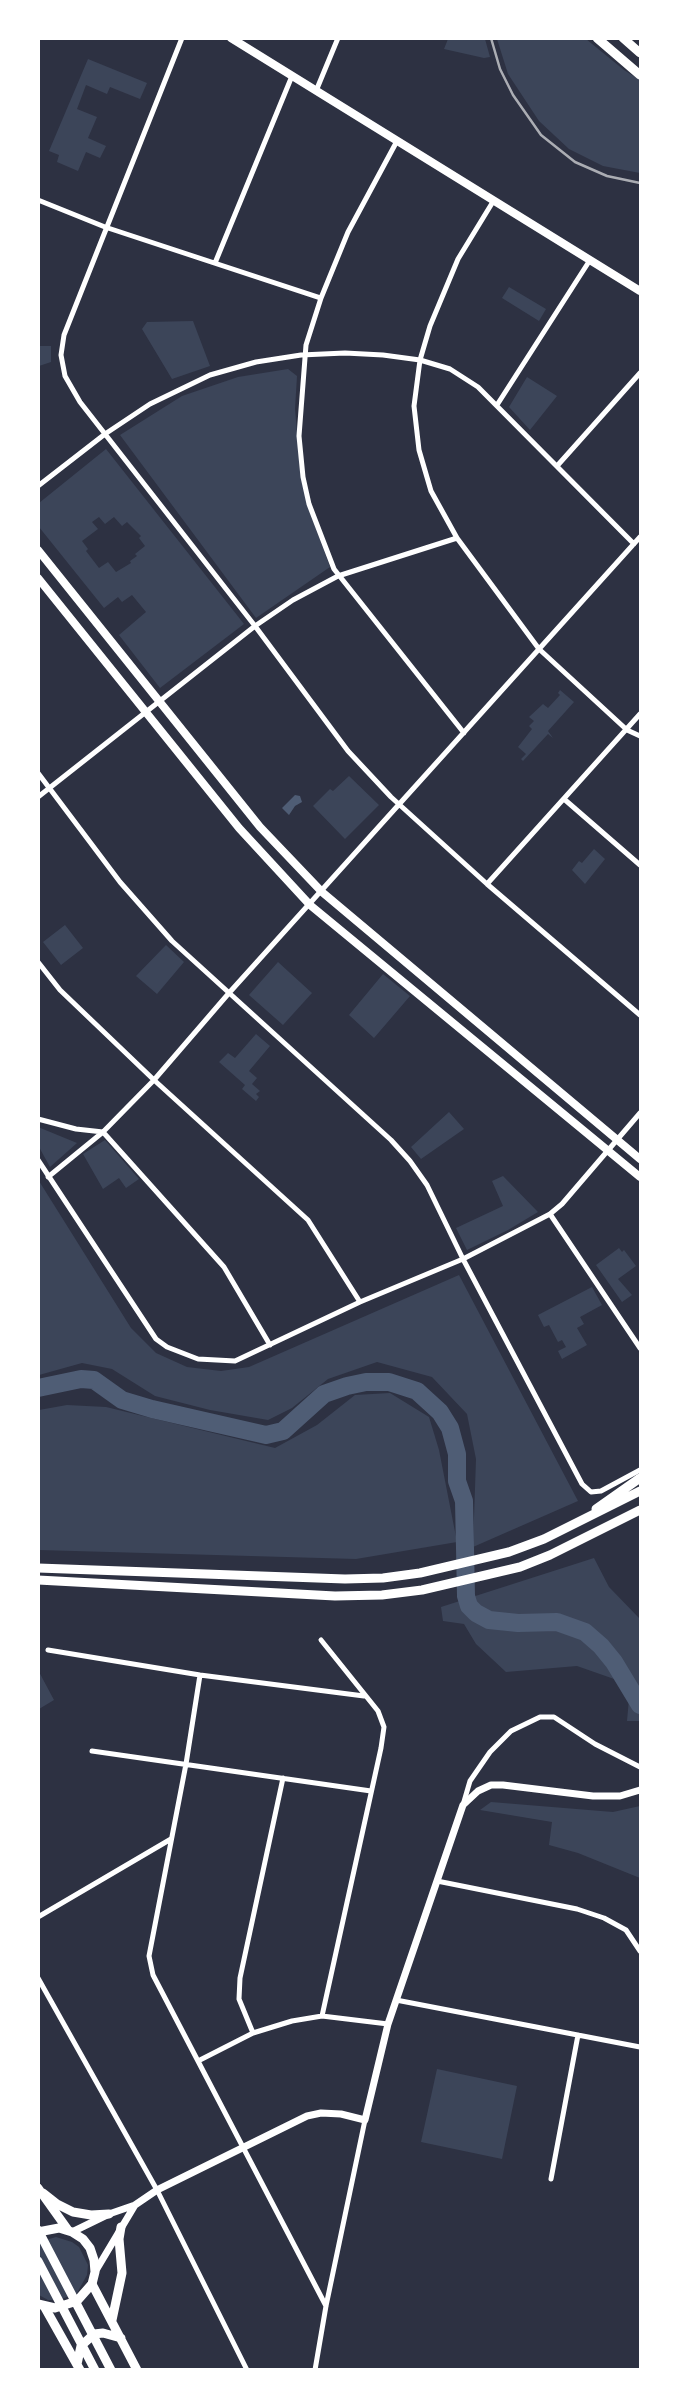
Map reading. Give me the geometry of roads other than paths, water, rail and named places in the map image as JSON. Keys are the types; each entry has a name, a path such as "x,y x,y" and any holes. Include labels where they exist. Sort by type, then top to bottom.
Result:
{"main road":[{"path":"231,38 640,291"},
{"path":"597,38 640,75"},
{"path":"623,38 640,52"},
{"path":"38,550 260,827 322,892 640,1159"},
{"path":"38,578 239,828 310,905 640,1177"},
{"path":"575,1524 640,1478"},
{"path":"38,1568 345,1579 421,1573 476,1560 544,1539 640,1491"},
{"path":"38,1580 335,1596 382,1595 422,1590 520,1567 640,1510"},
{"path":"41,2190 57,2204 73,2212 109,2214"},
{"path":"41,2190 70,2231"},
{"path":"112,2320 122,2273 119,2239 121,2227"},
{"path":"40,2305 66,2306 77,2301 92,2284 95,2272 90,2248 83,2239 70,2231 50,2228 38,2231 111,2370"},
{"path":"38,2261 95,2370"},
{"path":"92,2284 137,2370"},
{"path":"40,2305 79,2367"},
{"path":"79,2367 81,2346 94,2334 113,2334 121,2338"}],"street":[{"path":"182,38 64,335 61,355 65,376 80,402 255,626 348,751 400,804 487,884 640,1015"},
{"path":"316,91 338,38"},
{"path":"215,263 292,76"},
{"path":"397,141 363,201 321,298 304,355 299,436 303,477 322,542 338,576 464,733"},
{"path":"38,200 105,227 321,298"},
{"path":"494,200 464,248 430,326 420,360 414,406 419,450 431,491 457,538 539,649 627,730 640,736"},
{"path":"497,405 590,260"},
{"path":"38,486 105,434 150,404 210,375 256,362 304,355 345,353 420,360 450,369 478,387 634,544"},
{"path":"557,466 640,373"},
{"path":"48,1177 103,1132 154,1080 229,993 640,537"},
{"path":"38,797 255,626 293,600 338,576 457,538"},
{"path":"487,884 640,714"},
{"path":"38,773 120,883 172,941 391,1140 410,1161 427,1185 582,1484 591,1492 601,1491 640,1469"},
{"path":"564,799 640,865"},
{"path":"38,962 60,990 154,1080 309,1220 360,1303"},
{"path":"38,1160 156,1339 186,1356 209,1361 235,1361 463,1259 550,1214 562,1204 640,1113"},
{"path":"38,1119 76,1129 103,1132 224,1267 270,1345"},
{"path":"550,1214 640,1348"},
{"path":"321,1640 378,1712 384,1727 322,2016"},
{"path":"48,1650 200,1675 364,1696"},
{"path":"200,1675 186,1764 149,1956 153,1975 326,2306"},
{"path":"315,2370 365,2120 388,2024 470,1781 490,1752 511,1731 530,1720 548,1716 640,1767"},
{"path":"92,1751 371,1791"},
{"path":"253,2034 239,1999 240,1978 284,1778"},
{"path":"463,1805 478,1791 491,1785 516,1785 593,1796 620,1796 640,1790"},
{"path":"38,1917 170,1839"},
{"path":"437,1881 576,1909 604,1918 626,1930 640,1951"},
{"path":"38,1978 157,2190 247,2370"},
{"path":"396,2000 640,2047"},
{"path":"198,2061 253,2034 292,2021 322,2016 388,2024"},
{"path":"551,2179 578,2035"},
{"path":"70,2231 135,2205 157,2190 307,2116 321,2113 341,2114 365,2120"},
{"path":"95,2272 135,2205"}],"waterway":[{"path":"38,1388 81,1379 94,1380 122,1400 266,1435 283,1431 324,1394 347,1386 366,1382 389,1382 417,1391 440,1412 450,1428 457,1454 457,1481 464,1501 466,1596 469,1606 489,1620 518,1623 557,1622 585,1632 614,1662 640,1705"}],"railway":[{"path":"491,38 500,69 513,95 541,135 575,162 607,176 640,183"}]}
